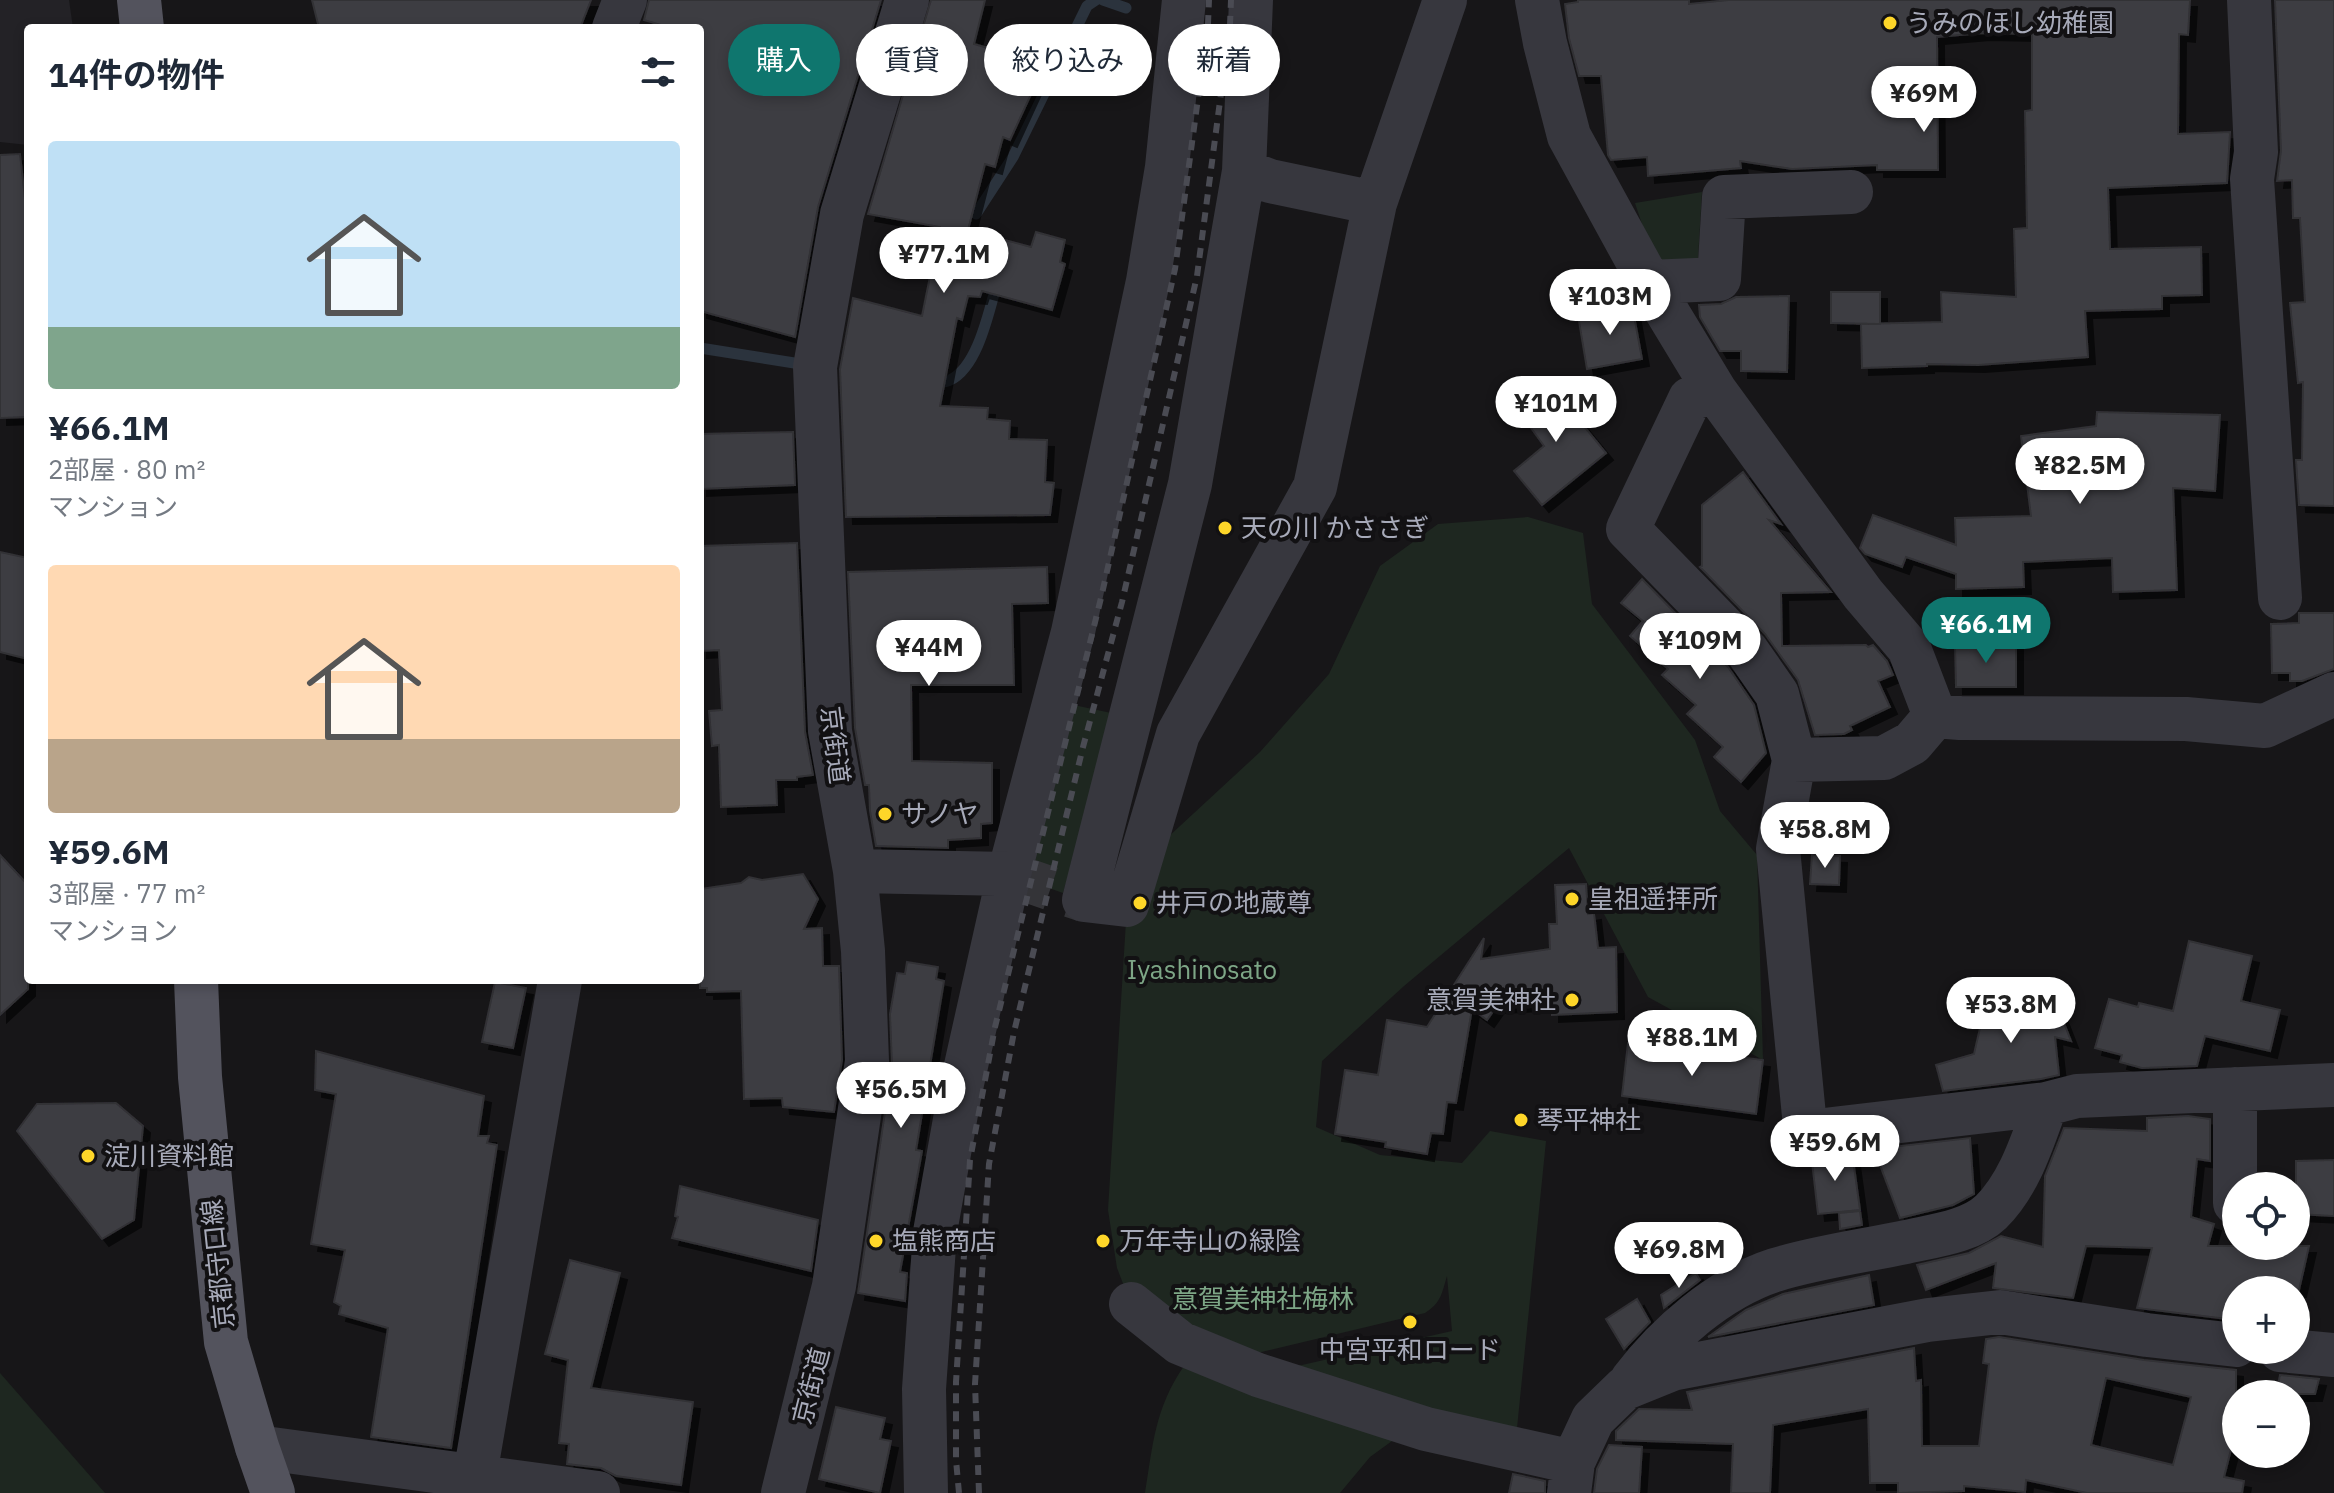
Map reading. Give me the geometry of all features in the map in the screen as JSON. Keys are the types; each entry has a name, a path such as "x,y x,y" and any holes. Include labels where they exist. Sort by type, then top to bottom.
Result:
{"main road":[{"path":"139,0 142,24"},
{"name":"京都守口線","path":"196,984 200,1077 226,1342 273,1493"}],"street":[{"path":"616,24 625,0"},
{"name":"京街道","path":"783,1493 834,1286 867,1061 863,951 855,871 830,731 815,367 842,214 907,0"},
{"path":"926,1493 924,1389 935,1232 959,1097 1009,874 1073,632 1148,281 1167,167 1184,0"},
{"path":"1251,0 1244,171 1190,484 1084,900 1127,905 1178,734 1315,487 1375,203 1445,0"},
{"path":"1537,0 1569,136 1649,282 1715,391 1863,594 1909,648 1935,716"},
{"path":"2249,0 2256,152 2252,179 2280,598"},
{"path":"1244,171 1270,181 1375,203"},
{"path":"1649,282 1719,279 1724,197 1851,192"},
{"path":"1715,391 1690,399 1628,529 1747,651 1777,694 1794,760 1778,849 1805,1126 1824,1130 2046,1104 2077,1096 2334,1085"},
{"path":"1935,716 2186,719 2265,726 2334,694"},
{"path":"1794,760 1884,758 1912,743 1935,716"},
{"path":"855,871 1009,874"},
{"path":"475,1475 559,984"},
{"path":"2235,1089 2235,1172"},
{"path":"1131,1304 1180,1343 1258,1375 1571,1477 1593,1419 1625,1388 1647,1360 1687,1323 1735,1288 1774,1270 1944,1233 1971,1224 1990,1213 2020,1173 2046,1104"},
{"path":"1625,1388 1672,1369 1928,1320 2000,1312 2222,1343"},
{"path":"2310,1353 2334,1355"},
{"path":"257,1447 598,1493"}],"shaded area":[{"path":"0,0 69,0 72,24 24,24 24,145 0,142"}],"green space":[{"path":"1702,192 1698,259 1656,266 1635,203"},
{"path":"1528,517 1583,533 1592,604 1695,740 1720,811 1757,855 1763,1060 1648,997 1569,848 1404,986 1322,1061 1316,1127 1380,1155 1462,1163 1490,1131 1546,1141 1515,1448 1258,1375 1452,1331 1447,1276 1438,1301 1425,1313 1253,1354 1131,1304 1117,1268 1108,1210 1127,905 1140,863 1260,752 1329,674 1380,566 1438,524"},
{"path":"1069,704 1116,714 1063,893 1020,878"},
{"path":"1184,1366 1403,1433 1370,1457 1340,1493 1145,1493 1161,1412"},
{"path":"0,1373 105,1493 0,1493"}],"building":[{"path":"312,0 591,0 582,24 318,24"},
{"path":"649,0 881,0 874,24 856,24 856,82 818,207 795,337 704,312 704,24 658,24 644,20"},
{"path":"931,0 985,0 974,44 984,47 984,96 1030,96 1010,140 1003,137 995,167 985,164 968,230 1031,247 1036,232 1065,240 1060,262 1065,264 1052,310 982,291 980,297 968,296 962,320 957,318 940,406 988,408 987,419 1010,421 1009,439 1047,440 1045,482 1054,483 1050,515 846,517 840,369 853,298 922,316 940,227 868,214 903,96 968,96 968,24 924,24"},
{"path":"1578,0 1689,0 1689,4 1729,0 2190,0 2188,35 2179,34 2178,134 2230,132 2227,183 2108,188 2110,249 2201,247 2202,295 2162,296 2162,309 2085,311 2088,357 1978,365 1862,368 1861,324 1942,322 1941,292 2016,297 2014,229 2027,228 2025,111 2032,110 2032,34 1983,33 1937,37 1938,170 1877,170 1877,165 1792,169 1740,161 1741,168 1648,176 1647,157 1611,160 1608,155 1601,76 1579,76 1569,38 1565,4"},
{"path":"2275,0 2334,0 2334,506 2299,505 2296,460 2302,460 2303,382 2298,383 2290,303 2305,302 2300,218 2293,218 2292,180 2277,181 2281,151"},
{"path":"20,154 24,190 24,417 0,418 0,155"},
{"path":"1831,292 1880,292 1880,324 1831,323"},
{"path":"1789,296 1787,372 1741,371 1741,351 1720,351 1700,317 1699,305 1721,304 1736,297"},
{"path":"1632,305 1642,359 1587,369 1578,315"},
{"path":"1556,381 1574,405 1569,408 1606,453 1542,505 1514,471 1544,446 1518,410"},
{"path":"2097,412 2220,415 2215,491 2173,488 2177,590 2113,592 2112,558 2023,562 2024,587 1956,589 1956,574 1906,557 1902,567 1865,554 1860,548 1873,515 1956,545 1955,518 2031,516 2021,436 2096,426"},
{"path":"793,432 795,485 704,489 704,434"},
{"path":"1743,472 1781,524 1769,520 1831,592 1781,593 1782,646 1873,645 1887,661 1893,675 1878,681 1890,707 1850,726 1852,730 1844,734 1815,735 1798,680 1765,634 1700,567 1702,505"},
{"path":"797,543 805,732 813,775 797,777 797,780 776,780 777,805 721,807 719,745 712,746 709,711 722,710 719,650 704,651 704,546"},
{"path":"0,552 24,557 24,658 0,652"},
{"path":"1047,567 1048,603 1012,604 1014,685 911,685 912,761 992,763 992,823 981,824 981,838 948,840 948,848 876,846 869,785 865,785 855,728 848,572"},
{"path":"1642,579 1728,667 1754,705 1766,753 1741,782 1714,757 1723,747 1687,714 1696,705 1662,675 1668,669 1630,636 1643,621 1621,603"},
{"path":"2299,613 2334,613 2334,669 2302,681 2290,681 2290,673 2272,673 2271,624 2299,623"},
{"path":"2016,643 2016,687 1956,687 1955,644"},
{"path":"0,855 24,881 24,984 28,984 28,989 0,1015"},
{"path":"1812,855 1840,856 1839,885 1810,884"},
{"path":"803,874 818,899 804,929 822,928 823,966 839,966 842,1060 834,1112 783,1107 782,1098 744,1099 741,991 707,992 707,988 700,988 700,984 704,984 704,888 741,883 749,877 762,880"},
{"path":"1586,884 1588,914 1594,913 1598,948 1616,947 1617,1012 1552,1015 1552,1003 1497,1006 1487,1020 1472,1009 1456,1103 1447,1102 1443,1134 1431,1133 1427,1154 1385,1147 1386,1142 1335,1134 1345,1070 1378,1075 1387,1020 1427,1027 1484,938 1481,959 1550,949 1549,924 1557,924 1555,885"},
{"path":"2189,941 2252,956 2241,1001 2280,1010 2270,1051 2205,1036 2197,1066 2142,1068 2120,1062 2122,1055 2095,1048 2109,999 2138,1007 2139,1003 2173,1011"},
{"path":"907,962 938,967 936,979 944,981 916,1150 922,1151 900,1272 907,1273 905,1301 858,1293 892,1065 890,1014 897,973 905,974"},
{"path":"495,984 526,988 513,1048 482,1042"},
{"path":"2050,987 2071,1041 2055,1037 2059,1075 1943,1091 1936,1065 1974,1054 1986,1002 2002,1006"},
{"path":"1628,1043 1763,1060 1756,1114 1622,1096"},
{"path":"316,1051 484,1096 478,1136 489,1136 487,1143 497,1145 451,1448 371,1437 388,1328 339,1314 341,1306 334,1302 345,1250 311,1244 336,1094 315,1090"},
{"name":"淀川資料館","path":"116,1103 143,1126 134,1220 102,1239 17,1131 37,1104"},
{"path":"2188,1116 2210,1119 2210,1161 2197,1159 2191,1217 2214,1224 2208,1246 2222,1246 2222,1260 2306,1260 2302,1276 2222,1276 2222,1318 2137,1308 2152,1248 2086,1246 2073,1298 1993,1288 1996,1263 1926,1290 1917,1265 1969,1253 2001,1236 2043,1247 2045,1176 2064,1128 2147,1131 2147,1118"},
{"path":"1970,1138 1974,1194 1953,1205 1900,1218 1874,1149"},
{"path":"1852,1152 1860,1210 1818,1214 1811,1153"},
{"path":"2334,1160 2334,1216 2310,1215 2310,1172 2296,1172 2296,1161"},
{"path":"680,1186 818,1220 811,1271 672,1238 678,1217 675,1216"},
{"path":"1860,1211 1862,1225 1840,1229 1839,1213"},
{"path":"570,1260 620,1273 591,1388 693,1402 681,1485 616,1476 601,1468 567,1464 569,1444 559,1443 568,1360 545,1354"},
{"path":"1696,1273 1700,1280 1664,1308 1661,1295"},
{"path":"1869,1275 1874,1305 1708,1337 1746,1310 1783,1294"},
{"path":"1637,1299 1650,1322 1624,1349 1606,1319"},
{"path":"1999,1337 2144,1360 2236,1370 2236,1380 2222,1380 2222,1468 2226,1468 2224,1477 2244,1481 2242,1493 2087,1493 2026,1480 2025,1492 1964,1486 1964,1491 1898,1493 1898,1483 1870,1483 1868,1409 1773,1425 1770,1493 1731,1493 1733,1444 1616,1440 1616,1431 1639,1409 1692,1410 1687,1392 1914,1348 1916,1381 1921,1380 1922,1446 1979,1446 1989,1364 1983,1363 1986,1339","holes":["2106,1378 2191,1397 2173,1465 2091,1445"]},
{"path":"2280,1375 2319,1379 2315,1394 2310,1394 2310,1380 2279,1380"},
{"path":"836,1407 885,1418 880,1439 891,1441 880,1493 819,1479"},
{"path":"1609,1445 1642,1447 1639,1493 1594,1493 1597,1469"},
{"path":"1513,1474 1545,1481 1545,1493 1509,1493"}],"waterway":[{"path":"976,214 1013,157 1087,6 1096,0"},
{"path":"1103,0 1126,8"},
{"path":"930,383 950,380 968,363 981,337 997,283"},
{"path":"704,349 807,365"}],"tunnel":[{"path":"1009,874 1084,900"}],"railway":[{"path":"959,1493 956,1382 970,1160 995,1027 1101,598 1175,269 1209,0"},
{"path":"979,1493 975,1384 989,1164 1014,1032 1083,747 1122,602 1197,276 1231,0"}],"place":[{"name":"うみのほし幼稚園","path":"1890,23"},
{"name":"天の川 かささぎ","path":"1225,528"},
{"name":"サノヤ","path":"885,814"},
{"name":"皇祖遥拝所","path":"1572,899"},
{"name":"井戸の地蔵尊","path":"1140,903"},
{"name":"意賀美神社","path":"1572,1000"},
{"name":"琴平神社","path":"1521,1120"},
{"name":"淀川資料館","path":"88,1156"},
{"name":"塩熊商店","path":"876,1241"},
{"name":"万年寺山の緑陰","path":"1103,1241"},
{"name":"中宮平和ロード","path":"1410,1322"}],"park label":[{"name":"Iyashinosato","path":"1202,970"},
{"name":"意賀美神社梅林","path":"1263,1299"}]}
